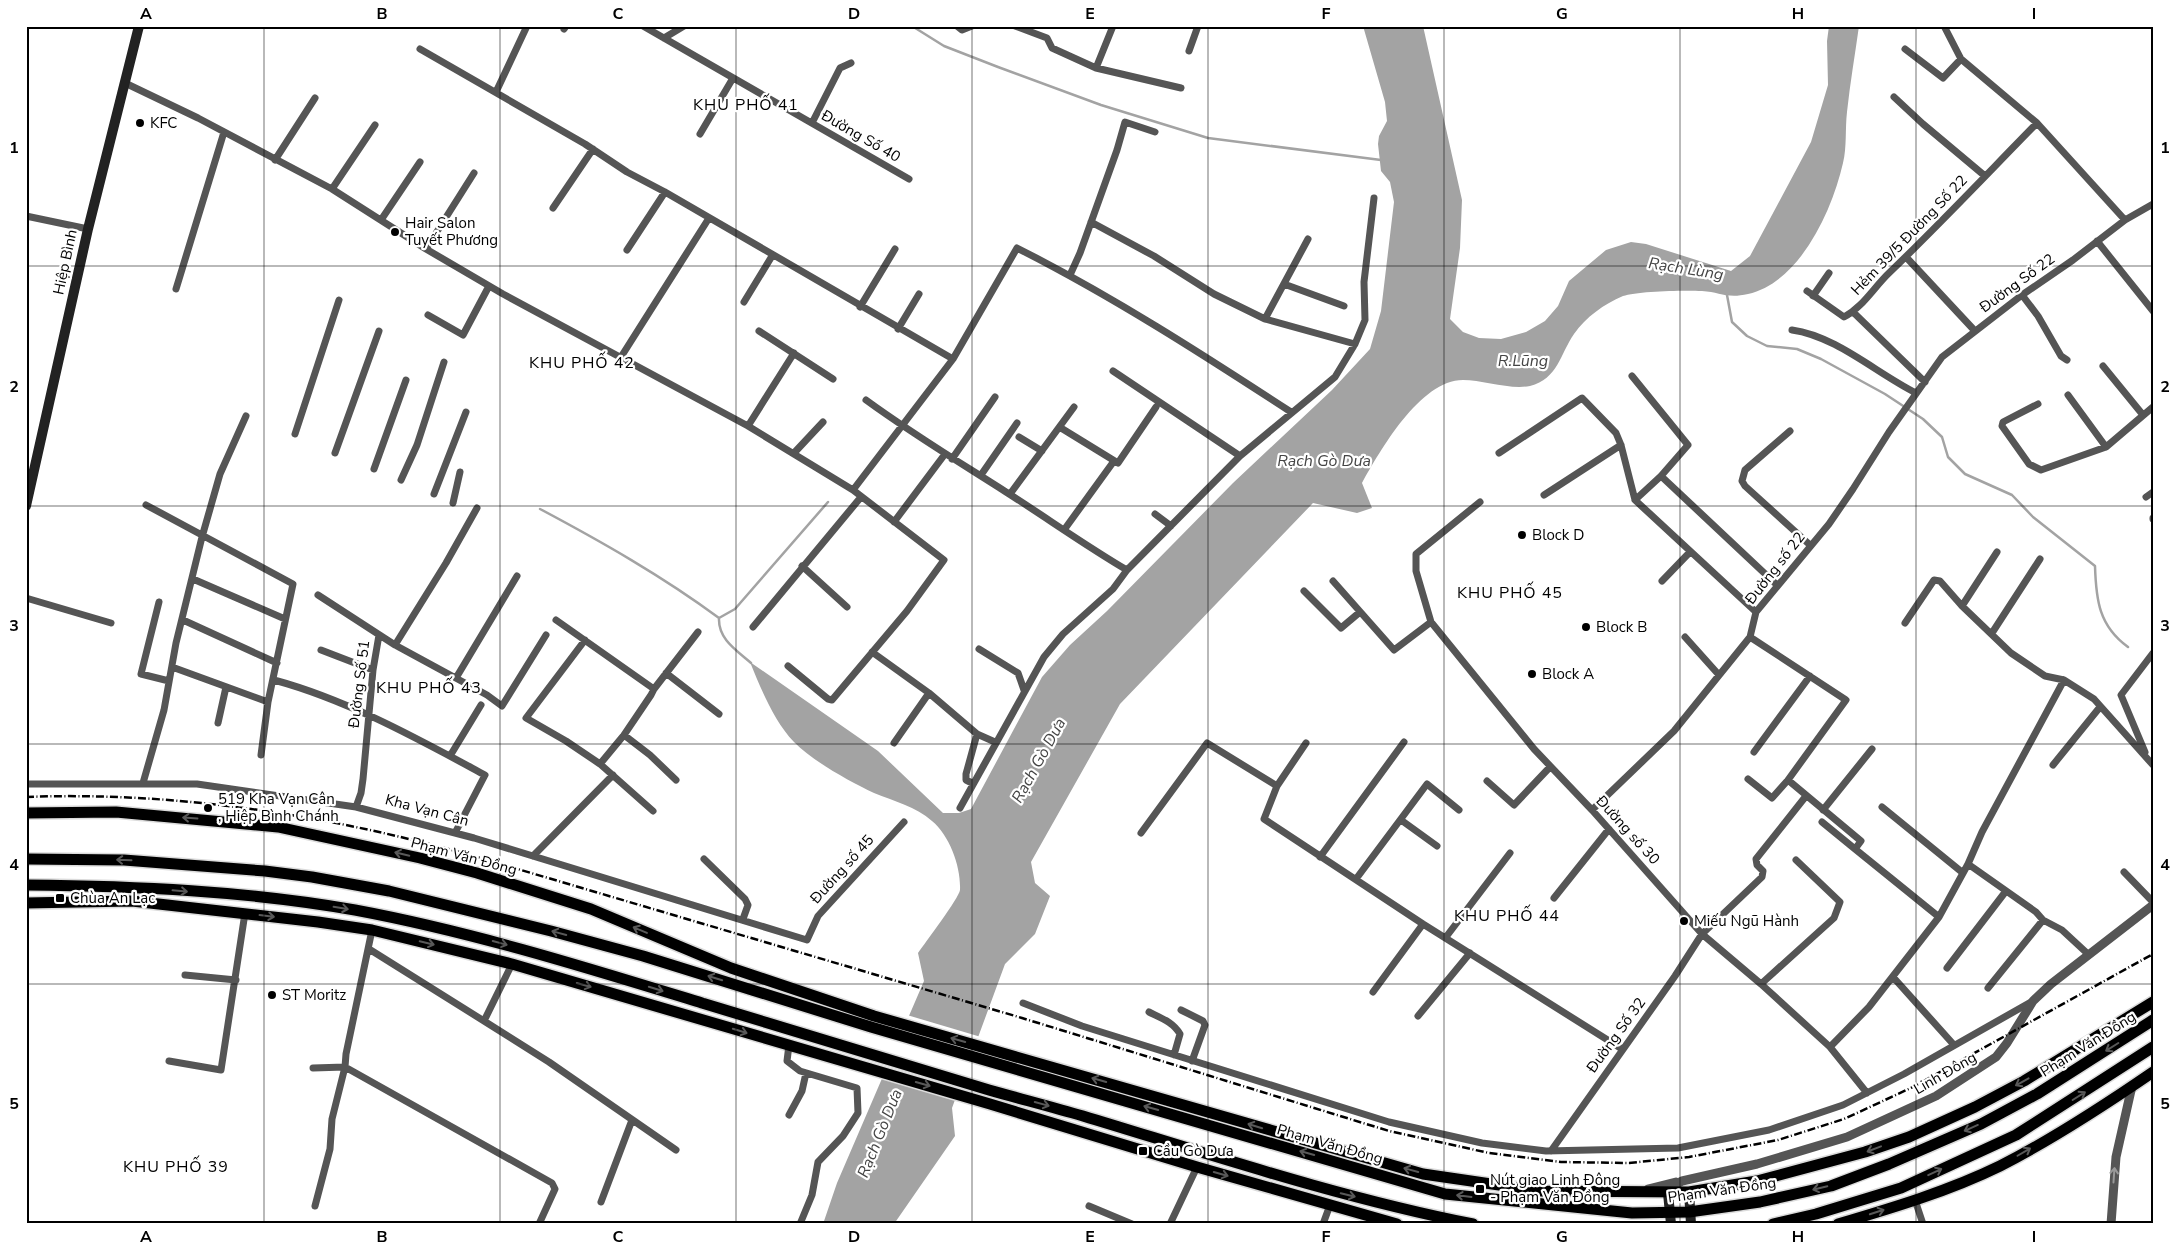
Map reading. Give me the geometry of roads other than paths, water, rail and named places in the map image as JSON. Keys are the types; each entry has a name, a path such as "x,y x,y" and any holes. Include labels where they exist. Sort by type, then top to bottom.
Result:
{"main road":[{"name":"Hiệp Bình","path":"26,506 88,229 139,26"},
{"name":"Phạm Văn Đồng","path":"26,812 116,812 278,827 420,858 478,873 590,909 731,968 800,991 873,1022"},
{"path":"26,859 124,860 256,870 312,877 390,891 624,951 846,1018 873,1022 1004,1059"},
{"path":"26,885 144,888 276,898 430,925 598,971 994,1092 1068,1112 1429,1219 1473,1224"},
{"path":"26,903 132,901 245,913 372,930 512,964 990,1104 1197,1167 1397,1224"},
{"path":"800,991 846,1018"},
{"name":"Phạm Văn Đồng","path":"1004,1059 1423,1174 1540,1191 1690,1192 1766,1179 1865,1152 1909,1137 1975,1107 2024,1081 2153,1002"},
{"name":"Phạm Văn Đồng","path":"1004,1059 1446,1194 1630,1212 1670,1219 1689,1212 1760,1202 1831,1186 1889,1164 1981,1124 2037,1094 2153,1020"},
{"path":"1773,1224 1816,1214 1901,1188 2016,1135 2153,1047"},
{"path":"1838,1224 1915,1200 2000,1166 2153,1072"},
{"path":"1690,1192 1689,1212 1691,1224"},
{"path":"1668,1193 1670,1219"}],"street":[{"path":"496,92 527,26"},
{"path":"664,38 684,26"},
{"path":"957,26 962,30 972,26"},
{"path":"1015,26 1047,38 1052,48 1096,68 1181,88"},
{"path":"1096,68 1113,26"},
{"path":"1189,51 1198,26"},
{"path":"1944,26 1962,59 2037,123 2125,220"},
{"name":"Đường Số 40","path":"645,27 909,179"},
{"path":"420,49 592,149 627,172 665,192 953,360"},
{"path":"1905,49 1943,78 1962,59"},
{"path":"812,123 840,68 851,63"},
{"path":"700,134 733,78"},
{"path":"125,83 224,132 332,189 426,249 489,286 748,426 853,490 944,560 907,611 832,700 828,700 788,666"},
{"name":"Hẻm 39/5 Đường Số 22","path":"1894,97 1985,176"},
{"path":"275,160 315,98"},
{"path":"1070,275 1117,150 1125,122 1155,132"},
{"name":"Hẻm 39/5 Đường Số 22","path":"1853,312 2037,123"},
{"path":"332,189 375,125"},
{"path":"176,290 224,132"},
{"path":"553,208 592,149"},
{"path":"381,220 420,162"},
{"path":"426,249 474,173"},
{"path":"627,250 665,192"},
{"path":"960,808 1024,690 1044,657 1056,642 1113,589 1127,570 1240,456 1291,412 1336,377 1365,320 1364,282 1374,198"},
{"name":"Đường Số 22","path":"1914,396 1942,357 2022,295 2125,220 2153,204"},
{"path":"26,216 88,229"},
{"path":"621,357 709,218"},
{"path":"1091,222 1154,256 1214,294 1265,320 1354,344"},
{"path":"1265,320 1308,239"},
{"path":"2097,242 2153,311"},
{"path":"853,490 953,360 1017,248 1070,275 1199,352 1291,412"},
{"path":"860,307 895,249"},
{"path":"744,302 772,256"},
{"path":"1906,257 1975,331"},
{"path":"1829,273 1810,294 1844,317 1853,312 1925,382"},
{"path":"1284,284 1344,306"},
{"path":"428,315 463,335 489,286"},
{"path":"898,329 919,294"},
{"path":"2022,295 2038,316 2061,356 2068,360"},
{"path":"295,434 339,300"},
{"path":"1792,330 1807,332 1826,339 1914,396"},
{"path":"335,453 379,331"},
{"path":"759,331 833,378"},
{"path":"748,426 794,353"},
{"path":"401,480 416,445 444,362"},
{"path":"2103,366 2143,415"},
{"path":"1113,372 1240,456"},
{"path":"1632,376 1688,444 1661,476 1636,500"},
{"path":"374,469 406,380"},
{"path":"2068,395 2106,447"},
{"name":"Đường số 22","path":"1592,810 1674,731 1750,637 1756,612 1853,489 1914,396"},
{"path":"952,458 995,397"},
{"path":"1499,453 1582,398 1616,433 1621,444 1636,500 1756,612"},
{"path":"866,400 902,427 1010,494 1091,549 1127,570"},
{"path":"2038,404 2003,422 2002,426 2029,464 2041,470 2106,447 2143,415 2152,410"},
{"path":"1010,494 1061,428 1074,407"},
{"path":"1061,428 1114,461 1120,461 1156,407"},
{"path":"434,494 466,412"},
{"path":"143,783 164,710 202,537 220,474 246,416"},
{"path":"794,453 823,422"},
{"path":"981,476 1017,423"},
{"path":"1790,431 1744,470 1742,481 1745,486 1810,545"},
{"path":"1019,437 1042,451"},
{"path":"1544,495 1621,444"},
{"path":"894,522 945,454"},
{"path":"1064,530 1114,461"},
{"path":"453,503 460,472"},
{"path":"1661,476 1777,585"},
{"path":"2146,498 2153,492"},
{"path":"753,627 802,566 862,497"},
{"name":"Đường số 30","path":"1480,502 1416,554 1416,571 1431,622 1550,767 1592,810 1702,934 1761,984 1830,1047 1867,1093"},
{"path":"146,505 202,537 293,584 268,702 261,755"},
{"path":"395,645 446,563 477,508"},
{"path":"1155,514 1171,526"},
{"path":"1662,581 1690,552"},
{"path":"1962,606 1996,552"},
{"path":"1992,633 2040,559"},
{"path":"802,566 847,607"},
{"path":"456,678 517,576"},
{"path":"193,579 285,619"},
{"path":"1905,623 1934,580 1937,579 2011,653 2045,676 2064,680 2094,699 2153,765"},
{"path":"1333,581 1394,650 1431,622"},
{"path":"1304,590 1341,628 1360,612"},
{"name":"Đường Số 51","path":"318,595 379,635 373,670 363,779 356,807"},
{"path":"26,598 111,623"},
{"path":"159,602 141,674 169,681"},
{"path":"183,620 277,663"},
{"path":"556,620 654,689"},
{"path":"600,764 624,735 654,689 698,632"},
{"path":"379,635 502,706 546,635"},
{"path":"1685,637 1719,675"},
{"path":"1748,779 1772,798 1788,780 1846,700 1750,637"},
{"path":"585,640 526,718 566,741 600,764 653,811"},
{"path":"979,649 1018,673 1024,690"},
{"path":"321,650 373,670"},
{"path":"872,652 929,693 977,734 995,742"},
{"path":"2146,755 2121,695 2153,653"},
{"path":"172,667 268,702"},
{"path":"666,673 719,714"},
{"path":"1754,752 1810,676"},
{"path":"274,680 304,688 368,716 485,775 455,833"},
{"path":"1830,1047 1869,1008 1940,917 1968,864 1982,832 2064,680"},
{"path":"218,723 226,687"},
{"path":"894,743 929,693"},
{"path":"450,756 481,706"},
{"path":"2053,765 2100,707"},
{"path":"972,784 966,780 966,774 977,734"},
{"path":"624,735 650,755 676,780"},
{"path":"1320,856 1404,742"},
{"path":"1141,833 1207,743 1277,786"},
{"path":"1306,743 1277,786 1264,819 1423,924 1622,1049"},
{"path":"1822,810 1872,749"},
{"path":"1487,781 1514,805 1550,767"},
{"path":"533,856 613,775"},
{"path":"1788,780 1861,841 1855,848"},
{"name":"Kha Vạn Cân","path":"26,784 197,784 356,807 533,856 807,940"},
{"path":"1356,879 1427,784 1459,810"},
{"name":"Đường Số 32","path":"1551,1151 1675,976 1702,934 1762,877 1763,872 1757,865 1756,859 1806,796"},
{"path":"1882,808 1963,873"},
{"path":"1401,820 1437,846"},
{"name":"Đường số 45","path":"807,940 818,916 904,822"},
{"path":"1822,822 1940,917"},
{"path":"1554,898 1609,829"},
{"path":"1446,937 1510,853"},
{"path":"704,859 745,899 748,905 743,919"},
{"path":"1761,984 1834,918 1840,902 1796,860"},
{"path":"1968,864 2042,920 2062,930 2089,955"},
{"path":"2124,872 2153,904"},
{"path":"1947,968 2006,891"},
{"name":"Linh Đông","path":"1668,1193 1673,1186 1682,1181 1756,1164 1847,1138 1936,1096 1996,1057 2033,1001 2153,904"},
{"path":"169,1061 221,1070 245,913"},
{"path":"1988,988 2042,920"},
{"path":"1372,992 1423,924"},
{"path":"315,1206 330,1149 332,1119 345,1066 372,930"},
{"path":"369,949 548,1062 676,1150"},
{"path":"1418,1016 1470,953"},
{"path":"484,1021 512,964"},
{"path":"185,975 236,980"},
{"path":"1893,977 1954,1045"},
{"path":"1023,1003 1082,1026 1389,1122 1482,1143 1528,1150 1551,1151 1687,1146 1768,1130 1844,1105 2033,1001"},
{"path":"1181,1010 1203,1021 1205,1025 1192,1060"},
{"path":"1150,1012 1172,1023 1177,1028 1180,1034 1174,1055"},
{"path":"789,1045 787,1061 800,1071 857,1088 858,1113 843,1136 818,1162 812,1195 800,1224"},
{"path":"313,1068 345,1066 552,1182 554,1189 539,1224"},
{"path":"789,1115 802,1091 806,1074"},
{"path":"2110,1224 2116,1157 2132,1086"},
{"path":"601,1202 632,1120"},
{"path":"1170,1224 1197,1167"},
{"path":"1690,1192 1692,1184 1698,1178"},
{"path":"1632,1193 1682,1181"},
{"path":"1915,1200 1923,1224"},
{"path":"1323,1224 1330,1204"},
{"path":"1089,1206 1132,1224"}],"water":[{"name":"Rạch Gò Dưa","path":"1363,26 1423,26 1462,200 1460,248 1450,319 1463,332 1479,338 1501,339 1526,332 1545,321 1558,306 1569,281 1606,250 1631,242 1646,244 1731,271 1750,256 1811,142 1828,85 1827,41 1829,26 1859,26 1846,118 1844,157 1831,202 1811,242 1798,260 1767,287 1748,294 1729,296 1702,291 1673,291 1630,294 1616,299 1602,307 1584,322 1569,342 1553,372 1539,383 1530,386 1514,387 1463,380 1447,383 1417,404 1379,453 1362,483 1372,508 1357,513 1313,503 1120,704 1031,862 1035,883 1050,896 1035,934 1005,964 952,1108 955,1136 894,1224 823,1224 837,1183 924,981 918,953 958,895 960,890 959,872 949,843 938,827 926,816 843,777 811,757 794,742 774,715 750,662 878,751 943,813 959,813 971,809 1042,677 1070,645 1107,611 1233,483 1332,390 1370,349 1381,311 1394,202 1390,182 1381,171 1378,144 1379,136 1387,121 1385,102"}],"waterway":[{"path":"912,26 944,46 998,67 1101,105 1208,138 1381,160"},
{"path":"1727,295 1732,322 1747,336 1767,346 1797,349 1821,359 1885,394 1923,419 1942,437 1948,457 1965,474 2012,495 2033,517 2095,566 2096,590 2105,621 2118,639 2128,647"},
{"path":"719,618 735,609 828,502"},
{"path":"540,509 631,560 719,618 721,632 729,644 751,663"}],"railway":[{"path":"26,797 140,798 254,809 311,818 423,842 1022,1018 1389,1131 1489,1153 1561,1162 1629,1163 1689,1157 1778,1140 1844,1119 1913,1087 2153,954"}],"place":[{"name":"KFC","path":"140,123"},
{"name":"Hair Salon Tuyết Phương","path":"395,232"},
{"name":"Block D","path":"1522,535"},
{"name":"Block B","path":"1586,627"},
{"name":"Block A","path":"1532,674"},
{"name":"519 Kha Vạn Cân , Hiệp Bình Chánh","path":"208,808"},
{"name":"Chùa An Lạc","path":"60,898"},
{"name":"Miếu Ngũ Hành","path":"1684,921"},
{"name":"ST Moritz","path":"272,995"},
{"name":"Cầu Gò Dưa","path":"1143,1151"},
{"name":"Nút giao Linh Đông - Phạm Văn Đồng","path":"1480,1189"}],"district":[{"name":"KHU PHỐ 41","path":"746,104"},
{"name":"KHU PHỐ 42","path":"582,362"},
{"name":"KHU PHỐ 45","path":"1510,592"},
{"name":"KHU PHỐ 43","path":"429,687"},
{"name":"KHU PHỐ 44","path":"1507,915"},
{"name":"KHU PHỐ 39","path":"176,1166"}],"water label":[{"name":"Rạch Lùng","path":"1686,268"},
{"name":"R.Lũng","path":"1523,360"}]}
